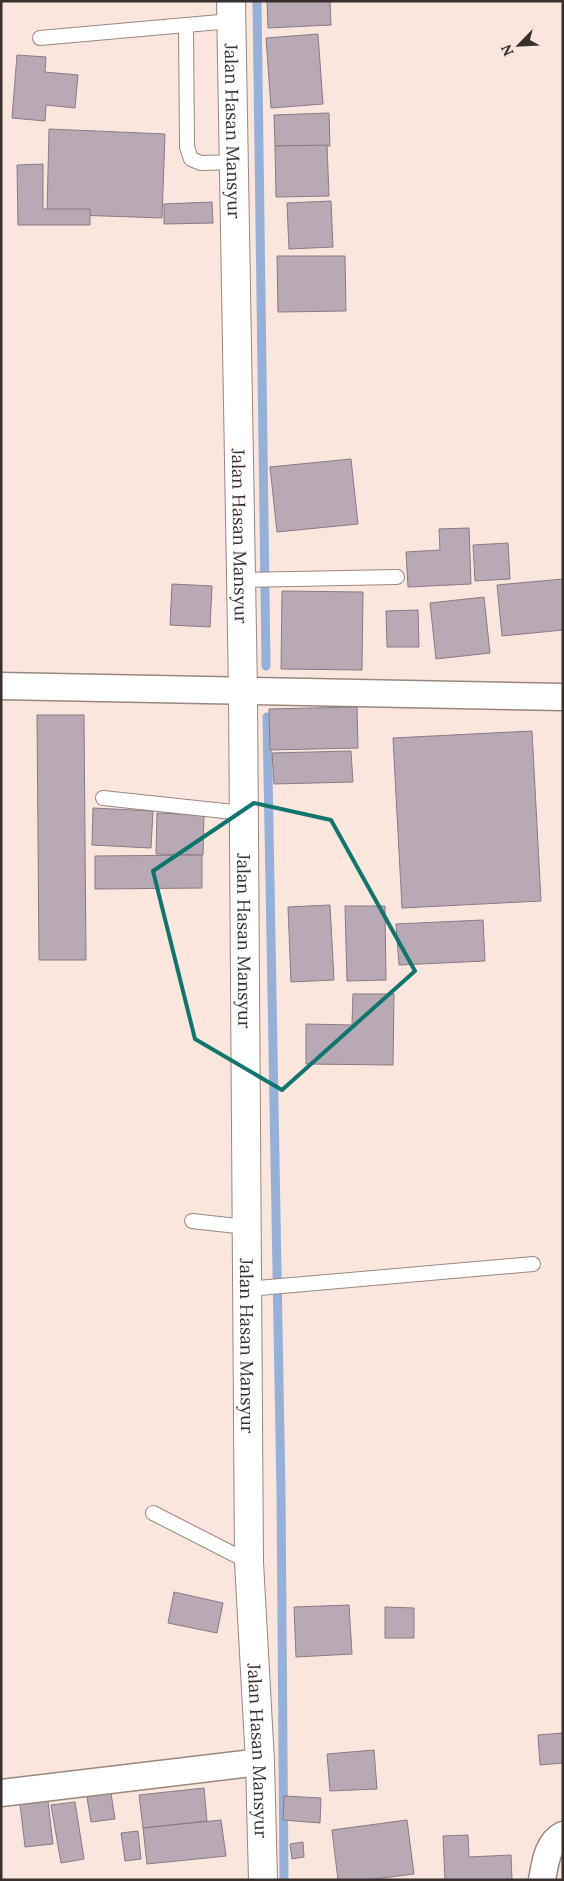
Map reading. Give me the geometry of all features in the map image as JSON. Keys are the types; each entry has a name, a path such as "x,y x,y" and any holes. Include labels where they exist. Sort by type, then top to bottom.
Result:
{"street":[{"name":"Jalan Hasan Mansyur","path":"231,11 243,691 249,1562 260,1762 263,1880"},
{"path":"1,686 563,697"},
{"path":"1,1793 260,1762"},
{"path":"542,1880 547,1856 556,1838 563,1835"}],"lane":[{"path":"40,38 186,25 231,11"},
{"path":"186,25 187,147 191,159 201,163 234,162"},
{"path":"241,580 397,577"},
{"path":"104,798 244,813"},
{"path":"192,1221 246,1227"},
{"path":"247,1289 533,1264"},
{"path":"153,1513 249,1562"}],"highlighted area":[{"path":"254,803 331,820 415,971 282,1090 195,1039 153,871"}],"building":[{"path":"267,1 330,1 331,25 268,28"},
{"path":"318,34 323,104 271,108 266,38"},
{"path":"17,55 46,57 45,72 78,75 75,108 46,105 45,121 12,118"},
{"path":"329,113 330,146 275,146 274,115"},
{"path":"49,129 165,134 162,218 47,214"},
{"path":"327,145 329,196 276,197 275,146"},
{"path":"43,164 43,209 90,209 90,225 18,225 17,165"},
{"path":"331,201 333,247 289,249 287,203"},
{"path":"212,202 213,223 164,224 164,204"},
{"path":"277,256 345,256 346,311 278,312"},
{"path":"351,459 358,524 277,532 270,467"},
{"path":"469,528 471,584 408,587 406,552 440,550 439,529"},
{"path":"508,543 510,579 475,581 473,545"},
{"path":"563,579 563,630 502,636 497,585"},
{"path":"172,584 212,586 210,627 170,625"},
{"path":"282,591 363,592 362,670 281,669"},
{"path":"484,597 490,653 436,659 430,603"},
{"path":"418,610 419,647 387,647 386,611"},
{"path":"357,707 358,748 270,750 269,709"},
{"path":"37,715 84,715 86,960 39,960"},
{"path":"532,731 541,901 402,908 393,738"},
{"path":"351,751 353,782 274,784 272,753"},
{"path":"93,808 153,811 151,848 92,845"},
{"path":"157,813 204,815 203,855 156,854"},
{"path":"202,855 202,888 95,889 95,856"},
{"path":"330,905 334,980 291,982 288,907"},
{"path":"345,906 385,906 386,980 347,981"},
{"path":"483,920 485,961 399,965 396,924"},
{"path":"353,994 394,994 393,1065 306,1064 306,1024 352,1025"},
{"path":"174,1592 223,1603 217,1633 168,1623"},
{"path":"349,1605 352,1654 296,1657 294,1607"},
{"path":"385,1607 414,1608 414,1638 385,1638"},
{"path":"563,1733 563,1763 540,1765 538,1735"},
{"path":"374,1750 377,1789 330,1791 327,1754"},
{"path":"110,1787 115,1819 91,1822 86,1791"},
{"path":"204,1788 207,1821 143,1828 139,1795"},
{"path":"284,1796 321,1798 320,1823 283,1820"},
{"path":"48,1801 53,1844 25,1847 20,1804"},
{"path":"75,1802 84,1859 61,1863 51,1805"},
{"path":"221,1820 226,1856 147,1864 143,1828"},
{"path":"407,1820 414,1874 366,1880 338,1880 332,1830"},
{"path":"138,1831 141,1859 125,1861 121,1833"},
{"path":"468,1835 469,1857 511,1855 512,1880 445,1880 443,1836"},
{"path":"303,1842 304,1857 292,1859 290,1844"}],"waterway":[{"path":"257,1 266,666"},
{"path":"267,717 281,1492 284,1880"}]}
